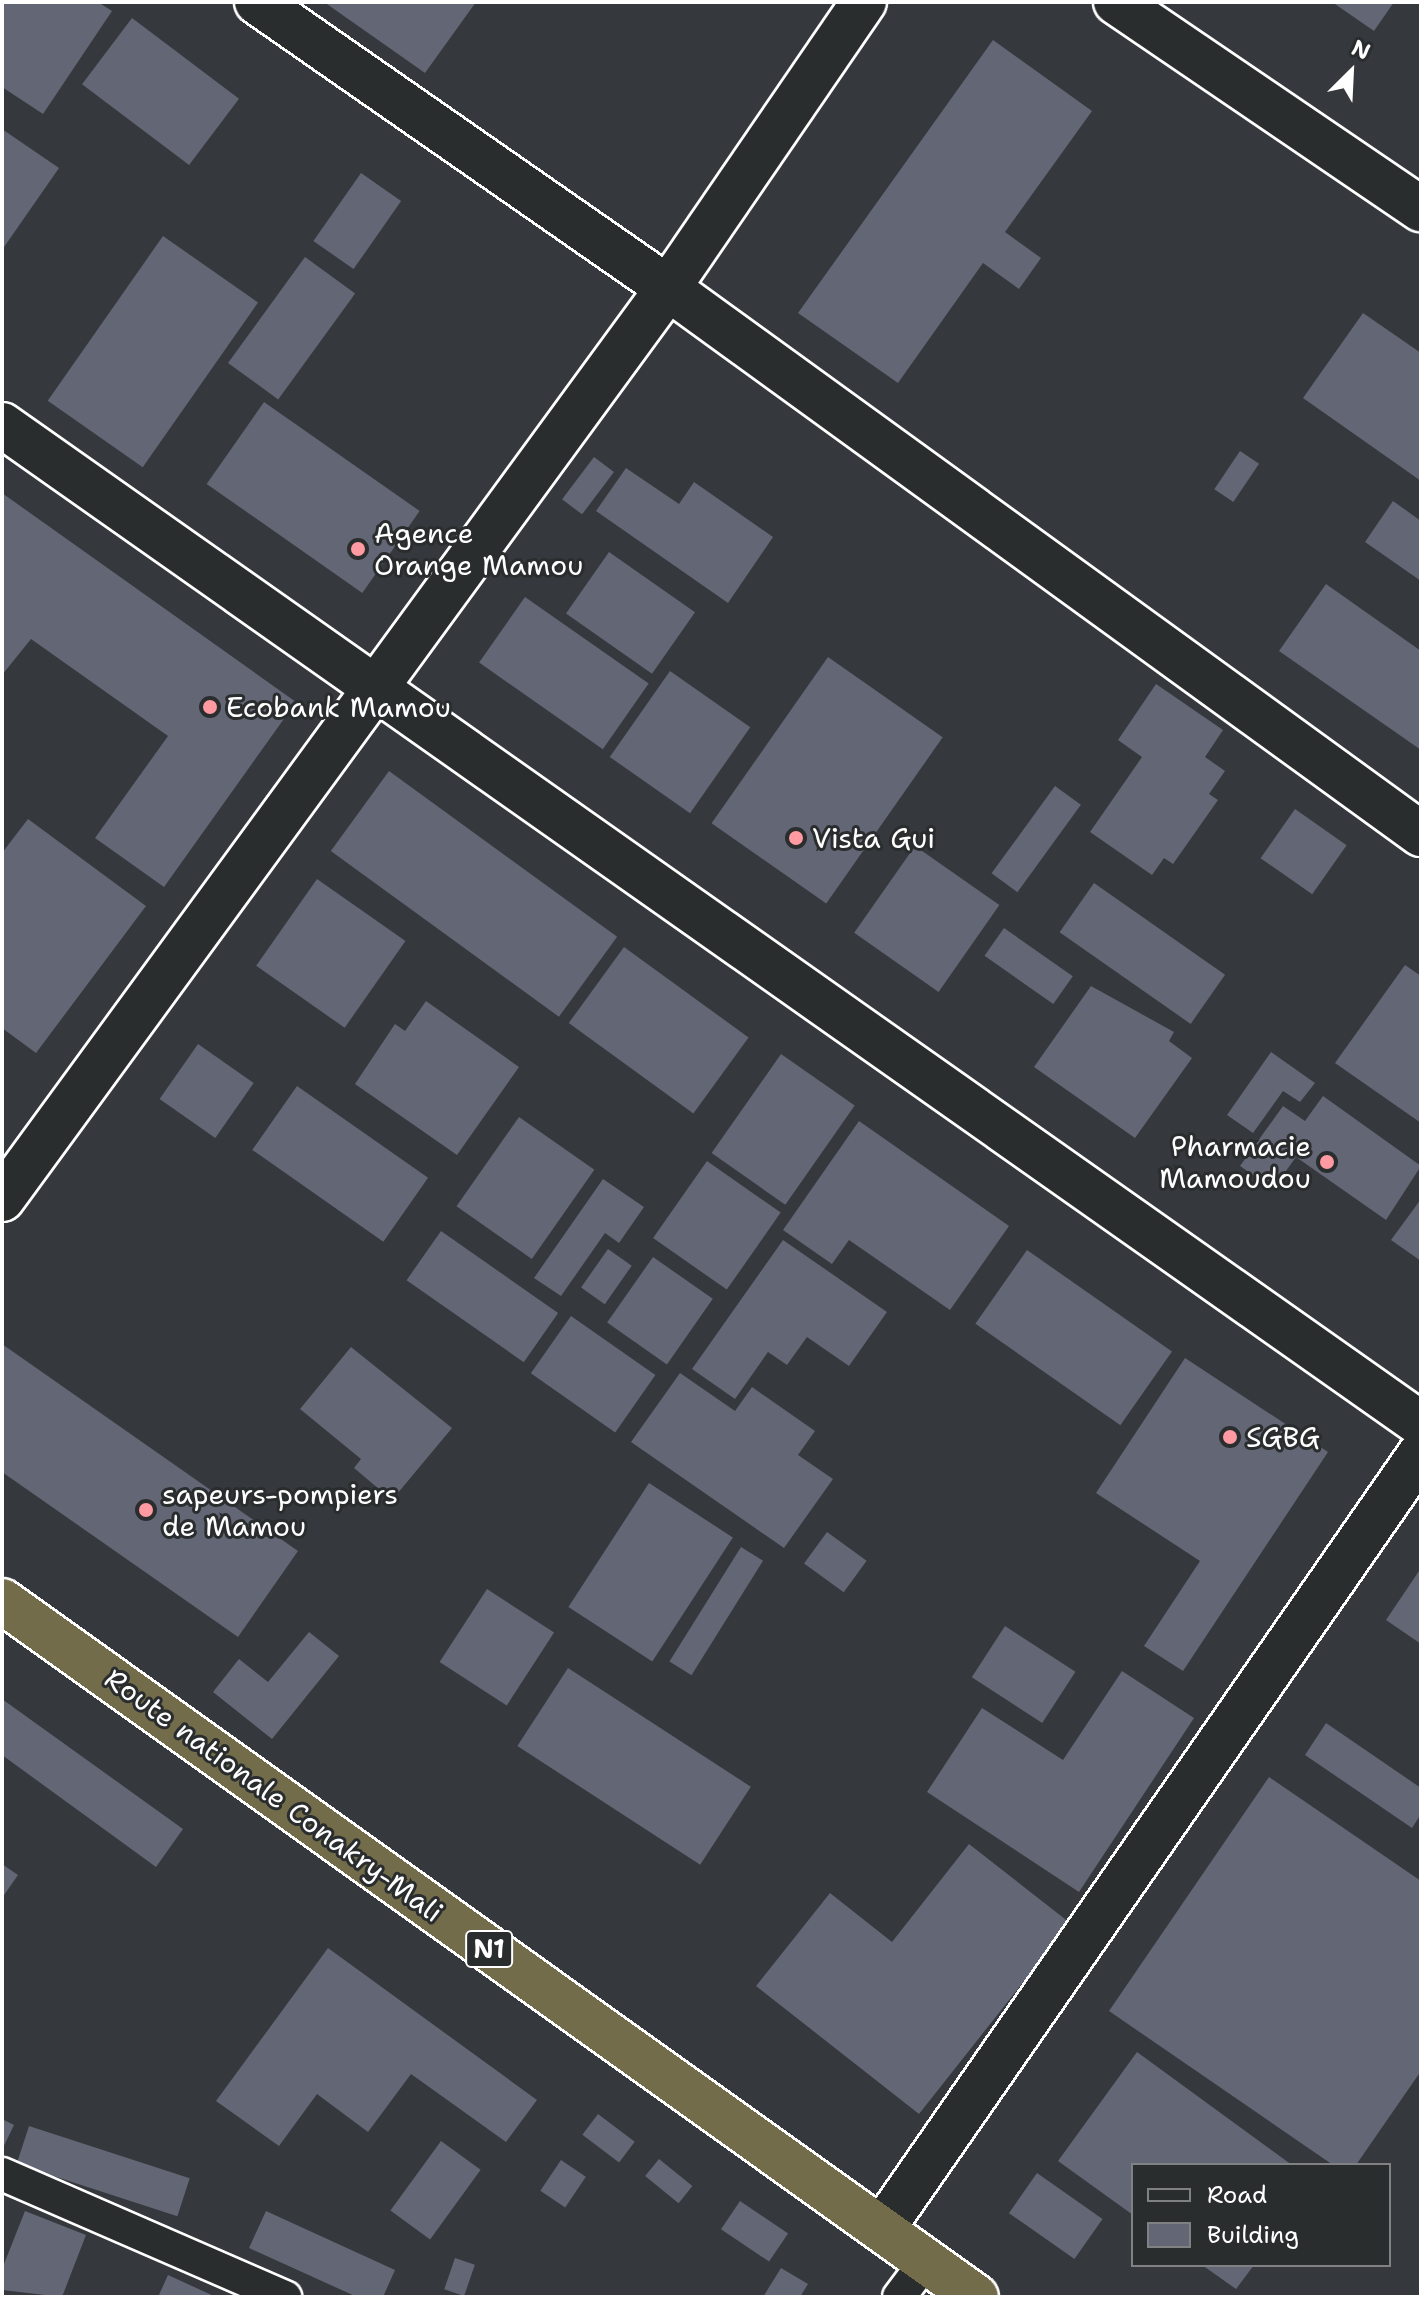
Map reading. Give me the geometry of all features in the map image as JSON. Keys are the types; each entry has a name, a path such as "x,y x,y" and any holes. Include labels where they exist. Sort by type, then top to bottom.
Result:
{"highway":[{"name":"Route nationale Conakry-Mali","path":"2,1601 976,2297"}],"street":[{"path":"257,2 668,288 1421,834"},
{"path":"2,1199 668,288 864,2"},
{"path":"1116,2 1421,209"},
{"path":"2,425 379,687 1421,1424"},
{"path":"882,2229 1421,1453"}],"lane":[{"path":"2,2174 285,2297"},
{"path":"899,2297 926,2261"}],"building":[{"path":"2,2 98,2 112,11 43,114 2,87"},
{"path":"324,2 476,2 425,73"},
{"path":"1332,2 1394,2 1374,31"},
{"path":"132,18 239,99 189,165 82,84"},
{"path":"993,40 1092,111 1005,232 1041,258 1019,289 983,263 898,383 798,313"},
{"path":"2,129 59,168 2,250"},
{"path":"361,173 401,201 354,269 313,241"},
{"path":"163,236 258,303 143,467 48,401"},
{"path":"305,257 355,293 278,399 228,363"},
{"path":"1363,313 1421,353 1421,481 1303,398"},
{"path":"264,402 420,511 362,593 207,484"},
{"path":"1240,451 1259,464 1233,502 1214,489"},
{"path":"594,457 614,472 582,514 562,499"},
{"path":"626,468 679,504 694,482 773,537 728,603 596,511"},
{"path":"2,493 296,702 164,887 95,838 168,736 31,639 2,675"},
{"path":"1393,501 1421,521 1421,581 1365,542"},
{"path":"609,552 695,612 652,674 566,613"},
{"path":"1326,584 1421,651 1421,750 1279,651"},
{"path":"525,597 649,684 603,749 479,663"},
{"path":"828,657 943,737 826,904 712,823"},
{"path":"670,671 750,727 690,813 610,757"},
{"path":"1156,684 1223,730 1205,757 1225,771 1209,794 1218,800 1173,864 1164,858 1152,875 1090,832 1142,757 1118,740"},
{"path":"389,771 617,937 559,1017 331,851"},
{"path":"1055,786 1081,805 1017,892 992,873"},
{"path":"1295,809 1347,845 1312,894 1261,858"},
{"path":"28,819 146,906 36,1053 2,1028 2,853"},
{"path":"915,846 999,905 939,992 854,933"},
{"path":"317,879 405,941 345,1028 256,966"},
{"path":"1094,883 1225,975 1191,1024 1060,932"},
{"path":"1004,928 1073,976 1053,1004 984,956"},
{"path":"624,947 749,1038 693,1114 569,1023"},
{"path":"1405,965 1421,976 1421,1123 1335,1063"},
{"path":"1091,986 1174,1032 1169,1041 1192,1058 1135,1138 1034,1067"},
{"path":"426,1001 519,1067 457,1155 355,1084 395,1024 405,1031"},
{"path":"198,1044 254,1083 215,1138 160,1099"},
{"path":"1271,1052 1315,1083 1300,1102 1283,1091 1253,1133 1227,1115"},
{"path":"781,1054 855,1106 785,1205 712,1153"},
{"path":"297,1086 428,1178 383,1242 252,1150"},
{"path":"1323,1096 1421,1166 1386,1220 1296,1157 1273,1189 1240,1166 1283,1106 1305,1121"},
{"path":"519,1117 594,1170 532,1259 456,1206"},
{"path":"859,1121 1009,1226 950,1310 849,1240 832,1264 783,1230"},
{"path":"707,1161 781,1213 727,1290 653,1238"},
{"path":"603,1179 644,1207 619,1243 605,1233 561,1296 534,1278"},
{"path":"1421,1199 1421,1261 1391,1240"},
{"path":"441,1231 558,1313 524,1362 407,1280"},
{"path":"783,1240 887,1312 849,1366 807,1337 787,1365 768,1352 735,1399 692,1369"},
{"path":"608,1249 632,1266 605,1304 581,1288"},
{"path":"1027,1250 1172,1352 1120,1425 975,1324"},
{"path":"653,1257 713,1299 667,1364 607,1323"},
{"path":"571,1316 655,1375 615,1432 531,1373"},
{"path":"2,1344 298,1551 238,1637 2,1472"},
{"path":"351,1347 452,1428 392,1500 354,1468 361,1459 300,1409"},
{"path":"1185,1358 1328,1452 1183,1671 1144,1646 1200,1561 1096,1493"},
{"path":"680,1373 735,1411 752,1387 815,1431 798,1455 833,1479 784,1548 631,1442"},
{"path":"649,1483 733,1537 652,1662 568,1607"},
{"path":"827,1532 867,1561 844,1592 804,1564"},
{"path":"741,1547 763,1561 692,1675 669,1661"},
{"path":"1421,1568 1421,1644 1386,1620"},
{"path":"487,1589 554,1633 507,1706 440,1662"},
{"path":"1005,1626 1075,1672 1042,1723 972,1677"},
{"path":"309,1632 339,1656 272,1739 213,1692 239,1659 268,1682"},
{"path":"568,1668 751,1787 700,1865 517,1746"},
{"path":"1122,1671 1194,1718 1079,1892 927,1792 982,1708 1063,1760"},
{"path":"2,1699 183,1829 156,1867 2,1755"},
{"path":"1326,1723 1421,1788 1421,1814 1412,1828 1305,1755"},
{"path":"1269,1777 1421,1881 1421,2071 1357,2163 1330,2163 1109,2011"},
{"path":"969,1844 1070,1923 919,2114 756,1986 830,1893 892,1942"},
{"path":"2,1864 18,1875 2,1898"},
{"path":"328,1948 537,2100 506,2142 411,2074 368,2132 317,2094 279,2146 216,2101"},
{"path":"1137,2052 1289,2163 1131,2163 1131,2214 1058,2161"},
{"path":"598,2114 635,2142 619,2162 582,2135"},
{"path":"2,2119 14,2125 2,2150"},
{"path":"29,2126 190,2178 177,2216 17,2164"},
{"path":"441,2141 481,2170 430,2239 390,2211"},
{"path":"659,2159 692,2186 679,2203 645,2176"},
{"path":"561,2160 586,2177 565,2207 540,2191"},
{"path":"1037,2173 1103,2219 1074,2259 1009,2213"},
{"path":"740,2201 788,2233 769,2262 721,2229"},
{"path":"25,2211 86,2235 62,2297 2,2290 2,2269"},
{"path":"266,2211 395,2270 383,2297 357,2297 249,2248"},
{"path":"455,2258 475,2265 464,2296 444,2289"},
{"path":"1205,2267 1252,2267 1236,2289"},
{"path":"781,2268 808,2284 800,2297 763,2297"},
{"path":"168,2275 216,2297 158,2297"}],"place":[{"name":"Agence Orange Mamou","path":"358,549"},
{"name":"Ecobank Mamou","path":"210,707"},
{"name":"Vista Gui","path":"796,838"},
{"name":"Pharmacie Mamoudou","path":"1327,1162"},
{"name":"SGBG","path":"1230,1437"},
{"name":"sapeurs-pompiers de Mamou","path":"146,1510"}]}
